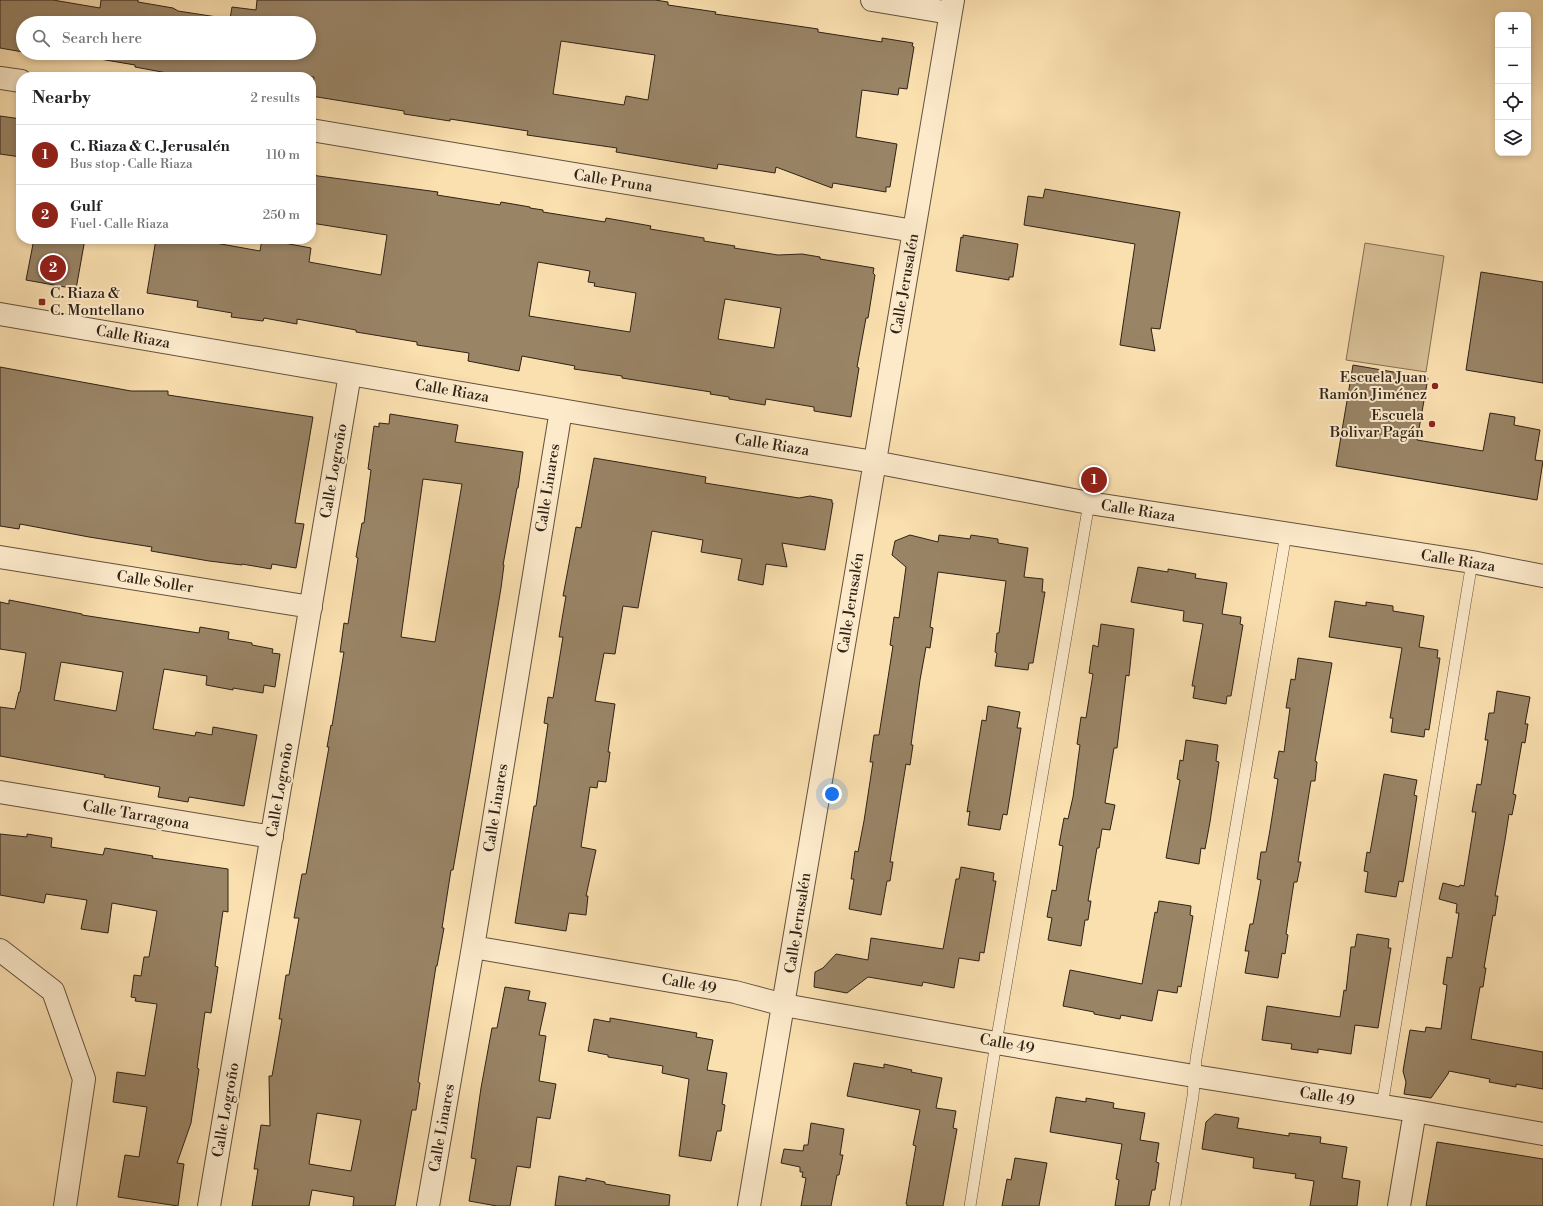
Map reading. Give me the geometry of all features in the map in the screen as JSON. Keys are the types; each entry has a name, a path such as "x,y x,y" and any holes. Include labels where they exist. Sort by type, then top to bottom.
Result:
{"street":[{"path":"872,0 952,7"},
{"name":"Calle Jerusalén","path":"749,1206 952,7"},
{"path":"0,78 16,80"},
{"name":"Calle Pruna","path":"316,131 914,231"},
{"name":"Calle Riaza","path":"0,314 874,462 1088,503 1472,562 1543,576"},
{"name":"Calle Logroño","path":"209,1206 350,374"},
{"name":"Calle Linares","path":"428,1206 473,947 561,410"},
{"name":"Calle Soller","path":"0,557 311,607"},
{"name":"Calle Tarragona","path":"0,792 272,838"},
{"name":"Calle 49","path":"473,947 735,992 784,1005 996,1043 1415,1111 1543,1134"},
{"path":"0,950 52,991 84,1079 65,1206"},
{"path":"1399,1206 1415,1111"}],"lane":[{"path":"970,1206 996,1043 1088,503"},
{"path":"1174,1206 1193,1096 1197,1051 1286,534"},
{"path":"1382,1106 1472,562"}],"shaded area":[{"path":"1365,243 1444,256 1426,372 1346,360"}],"building":[{"path":"0,0 53,0 100,8 101,0 138,0 138,2 173,8 178,11 210,16 16,16 16,51 0,48"},
{"path":"257,0 655,0 668,2 668,5 716,12 715,14 818,29 818,32 882,42 882,38 913,43 912,46 914,47 907,89 899,88 898,95 862,90 856,137 897,144 890,187 886,187 886,192 833,183 832,188 776,167 775,173 718,164 717,169 616,152 617,148 527,135 528,131 450,119 450,121 404,114 404,111 316,97 316,72 162,72 135,67 135,65 106,60 316,60 316,16 230,16 232,7 256,10","holes":["561,41 655,55 648,100 626,96 624,105 553,94"]},
{"path":"0,116 16,118 16,156 0,154"},
{"path":"316,176 438,192 437,195 500,205 501,202 543,210 543,212 605,222 606,218 651,226 650,229 704,238 704,241 735,246 734,248 778,255 802,254 820,257 820,259 874,268 873,273 875,275 868,318 866,318 857,367 859,368 851,417 814,411 814,407 766,399 765,405 729,399 729,397 710,394 711,392 574,369 575,366 522,356 519,371 468,361 469,353 417,345 417,342 356,332 356,330 297,319 297,324 264,318 263,321 231,317 232,313 197,307 198,301 147,293 155,244 221,244 260,251 261,244 289,244 311,248 309,262 381,275 387,235 316,224","holes":["538,262 590,271 588,282 595,283 594,286 636,293 630,332 529,316","725,299 781,308 774,348 718,339"]},
{"path":"1045,189 1180,212 1160,329 1151,328 1155,351 1120,345 1135,244 1024,225 1028,196 1043,198"},
{"path":"963,235 1018,244 1013,277 1009,277 1009,280 956,271 961,237 963,238"},
{"path":"33,244 84,244 76,289 26,280"},
{"path":"1481,272 1543,282 1543,383 1466,370"},
{"path":"1353,365 1428,378 1417,440 1483,451 1490,413 1515,417 1514,425 1540,430 1535,460 1543,461 1537,500 1336,466"},
{"path":"0,367 131,391 168,391 168,395 313,417 295,523 304,524 296,568 272,564 271,569 242,564 209,561 151,551 152,547 20,524 19,529 0,526"},
{"path":"390,414 458,425 455,442 523,452 518,488 503,565 501,588 470,773 453,870 451,870 442,928 444,928 436,966 418,1082 420,1083 416,1110 412,1110 395,1206 353,1206 354,1197 312,1190 309,1206 252,1206 258,1169 254,1169 261,1125 270,1126 269,1076 272,1076 282,1019 279,1019 286,975 289,975 299,918 294,918 302,874 306,874 329,747 327,747 331,725 332,726 344,652 340,652 344,623 348,624 358,558 356,557 362,523 364,523 371,470 368,469 374,426 379,427 379,423 389,424","holes":["423,479 462,484 435,642 401,637","317,1113 361,1120 351,1171 309,1164"]},
{"path":"594,458 706,477 705,483 799,498 810,496 832,500 833,503 825,550 782,543 787,567 766,564 763,585 738,580 742,559 701,552 703,540 652,531 638,608 623,606 615,654 604,653 595,701 615,704 608,752 610,752 606,782 598,781 597,788 590,787 581,847 596,850 586,896 588,896 586,915 569,913 566,931 515,923 534,806 536,806 548,724 544,723 548,697 553,698 563,637 559,637 566,596 563,596 576,527 581,528"},
{"path":"910,535 938,542 939,535 970,539 971,535 998,539 998,543 1028,548 1024,577 1043,579 1042,592 1045,592 1033,663 1029,663 1028,670 995,666 997,653 995,652 997,633 999,633 1006,581 938,572 930,627 933,628 930,648 926,647 911,745 913,745 910,765 906,764 890,862 893,862 890,881 887,881 881,915 849,909 854,879 851,879 855,851 858,852 864,821 873,762 870,762 874,735 879,735 893,646 890,645 894,617 899,618 906,567 892,555 895,541"},
{"path":"1138,567 1168,572 1168,569 1196,574 1195,578 1227,583 1222,614 1241,617 1240,624 1243,625 1231,696 1227,696 1226,704 1193,698 1195,686 1192,686 1203,624 1183,621 1184,611 1131,602"},
{"path":"9,600 82,615 199,633 200,627 229,632 228,639 252,643 252,645 273,649 272,653 280,654 275,687 264,685 263,693 206,685 207,676 164,669 153,729 195,736 196,732 212,735 213,727 257,735 244,806 189,797 188,802 158,797 160,787 104,777 105,775 0,756 0,707 15,709 20,692 26,653 0,649 0,602 9,604","holes":["61,662 123,672 116,711 54,700"]},
{"path":"1335,601 1366,606 1366,602 1393,606 1393,611 1424,616 1419,647 1438,650 1437,658 1440,658 1429,730 1425,729 1424,737 1391,732 1393,718 1390,718 1402,648 1329,637"},
{"path":"1101,624 1134,629 1129,676 1126,675 1117,748 1114,748 1105,803 1115,805 1110,830 1102,829 1099,848 1097,848 1088,901 1091,901 1088,920 1085,920 1081,946 1048,940 1052,918 1047,917 1052,890 1056,891 1063,846 1059,845 1064,818 1068,819 1073,797 1080,745 1077,744 1081,717 1086,718 1093,674 1089,673 1093,645 1098,647"},
{"path":"1298,658 1332,663 1315,761 1317,762 1315,781 1311,781 1298,862 1301,862 1297,882 1294,882 1286,934 1288,935 1285,954 1282,953 1278,978 1245,973 1249,951 1245,951 1250,924 1253,924 1261,880 1257,879 1261,852 1266,852 1270,830 1278,779 1274,778 1279,751 1284,752 1290,708 1286,708 1291,679 1295,680"},
{"path":"1497,691 1530,697 1525,724 1528,724 1525,743 1522,742 1513,794 1516,795 1512,815 1509,814 1495,896 1498,896 1495,916 1493,915 1484,968 1486,968 1483,987 1480,987 1471,1039 1543,1052 1543,1089 1516,1084 1516,1087 1489,1082 1490,1079 1449,1071 1431,1098 1404,1094 1406,1082 1403,1071 1410,1030 1425,1032 1426,1027 1441,1029 1447,985 1443,984 1447,957 1452,958 1459,913 1456,913 1457,904 1439,899 1443,883 1459,887 1460,885 1464,886 1476,812 1472,812 1477,784 1481,785 1488,740 1485,740 1489,713 1494,713"},
{"path":"988,706 1020,712 1017,728 1021,728 1007,815 1003,814 1000,830 968,825 970,811 967,812 982,720 986,721"},
{"path":"1186,740 1218,745 1216,761 1219,762 1210,822 1205,849 1201,848 1199,864 1166,858 1180,780 1177,779 1180,760 1183,761"},
{"path":"1384,774 1417,780 1414,795 1417,796 1403,882 1399,881 1396,897 1365,892 1368,872 1364,871 1367,852 1370,853"},
{"path":"0,834 27,837 27,834 52,838 51,847 103,855 105,848 153,856 152,858 228,869 228,912 223,911 215,966 218,967 211,1013 205,1012 191,1123 177,1163 184,1164 178,1206 118,1197 125,1155 139,1157 147,1107 113,1102 117,1072 145,1076 157,1004 135,1001 136,998 131,997 134,975 141,976 144,957 149,957 157,911 112,903 108,933 81,929 87,900 46,894 44,903 0,895"},
{"path":"961,867 994,873 993,881 996,881 984,953 980,952 979,961 959,958 954,988 923,982 922,986 868,977 847,993 814,987 815,972 823,968 836,954 868,960 871,938 943,949 956,879 959,879"},
{"path":"1159,901 1191,906 1190,915 1193,916 1181,987 1178,986 1177,993 1158,990 1152,1021 1121,1015 1120,1019 1063,1006 1070,970 1142,984 1155,912 1157,913"},
{"path":"1357,934 1389,939 1388,948 1391,948 1378,1028 1355,1025 1351,1054 1318,1049 1318,1053 1291,1049 1292,1044 1262,1040 1267,1006 1340,1017 1344,990 1346,991 1351,947 1355,947"},
{"path":"505,987 530,991 528,1000 546,1003 539,1035 546,1036 539,1081 556,1084 550,1119 537,1117 530,1168 517,1166 510,1206 497,1206 469,1201 476,1159 471,1158 481,1088 492,1028 497,1028"},
{"path":"610,1018 697,1033 696,1037 713,1040 707,1070 727,1073 722,1104 725,1105 721,1131 717,1131 711,1161 679,1156 689,1079 662,1073 663,1066 608,1057 608,1055 588,1051 594,1019 610,1022"},
{"path":"854,1063 884,1068 884,1064 912,1070 911,1072 942,1078 936,1108 956,1111 953,1128 957,1129 943,1206 907,1206 906,1204 916,1146 913,1145 920,1110 847,1096"},
{"path":"1056,1097 1086,1102 1086,1098 1114,1103 1113,1108 1145,1113 1140,1140 1159,1143 1156,1162 1159,1163 1155,1190 1152,1190 1149,1206 1115,1206 1119,1180 1116,1179 1122,1144 1050,1132"},
{"path":"1215,1114 1239,1118 1237,1128 1289,1136 1289,1133 1321,1137 1320,1143 1347,1147 1342,1178 1360,1181 1357,1206 1310,1206 1314,1181 1295,1178 1296,1174 1253,1168 1254,1158 1202,1149 1206,1122"},
{"path":"811,1123 844,1129 840,1155 843,1155 839,1175 837,1175 831,1206 801,1206 806,1178 802,1177 803,1172 800,1172 800,1167 781,1163 784,1149 803,1151 804,1145 808,1145"},
{"path":"1437,1142 1543,1159 1543,1206 1426,1206"},
{"path":"1015,1158 1047,1163 1039,1206 1002,1206 1007,1179 1011,1180"},
{"path":"559,1176 586,1181 586,1178 605,1182 605,1184 670,1195 669,1206 555,1206"}],"place":[{"name":"Gulf","path":"53,268"},
{"name":"C. Riaza & C. Montellano","path":"42,302"},
{"name":"Escuela Juan Ramón Jiménez","path":"1435,386"},
{"name":"Escuela Bolivar Pagán","path":"1432,424"},
{"name":"C. Riaza & C. Jerusalén","path":"1094,480"}]}
